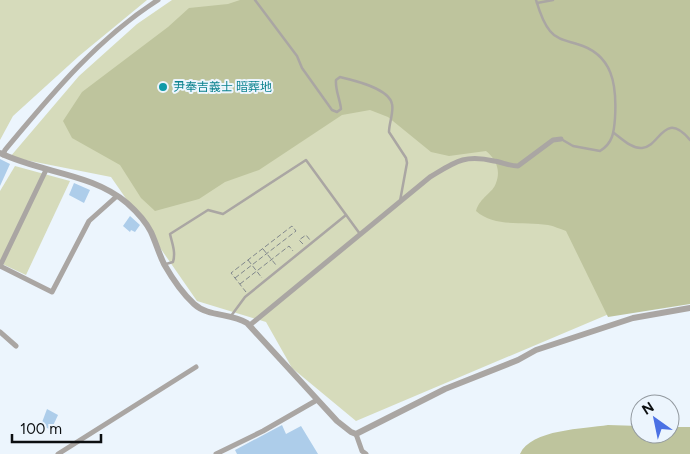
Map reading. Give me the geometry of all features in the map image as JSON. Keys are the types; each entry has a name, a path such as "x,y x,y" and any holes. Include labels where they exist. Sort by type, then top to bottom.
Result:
{"street":[{"path":"158,0 119,27 74,71 1,154 46,170 96,184 117,196 136,212 150,230 164,264 185,294 200,309 241,319 250,325 344,428 356,434 362,451 366,454"},
{"path":"250,325 430,177 456,161 465,158 481,158 518,166 553,140 561,139"},
{"path":"46,170 0,266 52,292 90,221 117,196"},
{"path":"356,434 445,389 518,360 536,350 633,318 690,308"},
{"path":"0,332 16,346"},
{"path":"58,454 196,368"},
{"path":"216,454 263,431 317,400"}],"lane":[{"path":"255,0 297,56 302,68 332,110 337,112 340,109 335,86 336,80 340,77 377,89 385,93 391,101 393,105 389,132 406,158 407,163 400,201"},
{"path":"552,0 536,2 549,31 556,38 580,44 597,52 605,60 613,76 616,107 614,133 610,143 600,151 573,146 561,139"},
{"path":"614,133 634,147 642,148 648,146 665,130 672,128 679,130 690,140"},
{"path":"164,264 172,262 174,258 170,234 208,210 223,214 306,160 360,234"},
{"path":"231,316 248,294 346,215"}],"path":[{"path":"235,278 296,231 292,226 231,273 235,278 240,284 248,294"},
{"path":"302,244 299,240 306,235 312,242"},
{"path":"240,284 289,246 296,255"},
{"path":"263,248 279,269"},
{"path":"248,260 264,281"}],"green space":[{"path":"0,0 147,0 79,56 13,116 0,140"},
{"path":"172,0 636,0 609,314 356,421 292,368 266,322 197,301 111,177 10,157 79,76 137,24"},
{"path":"240,0 690,0 690,304 608,317 566,231 548,225 492,220 476,211 480,202 494,187 498,174 497,165 486,151 449,156 431,152 388,117 370,110 342,115 259,170 225,182 199,199 155,211 141,198 120,165 72,138 63,121 82,92 168,27 189,8 228,4"},
{"path":"15,166 70,181 26,275 0,263 0,191"},
{"path":"608,425 630,426 630,444 680,444 680,427 690,427 690,454 520,454 535,439 573,429"}],"building":[{"path":"0,159 10,164 0,186"},
{"path":"74,183 90,190 84,203 69,195"},
{"path":"130,216 140,225 135,232 131,230 130,232 123,226"},
{"path":"47,409 58,415 51,430 41,425"},
{"path":"282,425 286,434 301,426 318,454 237,454 235,450"}],"place":[{"name":"尹奉吉義士 暗葬地","path":"163,87"}]}
